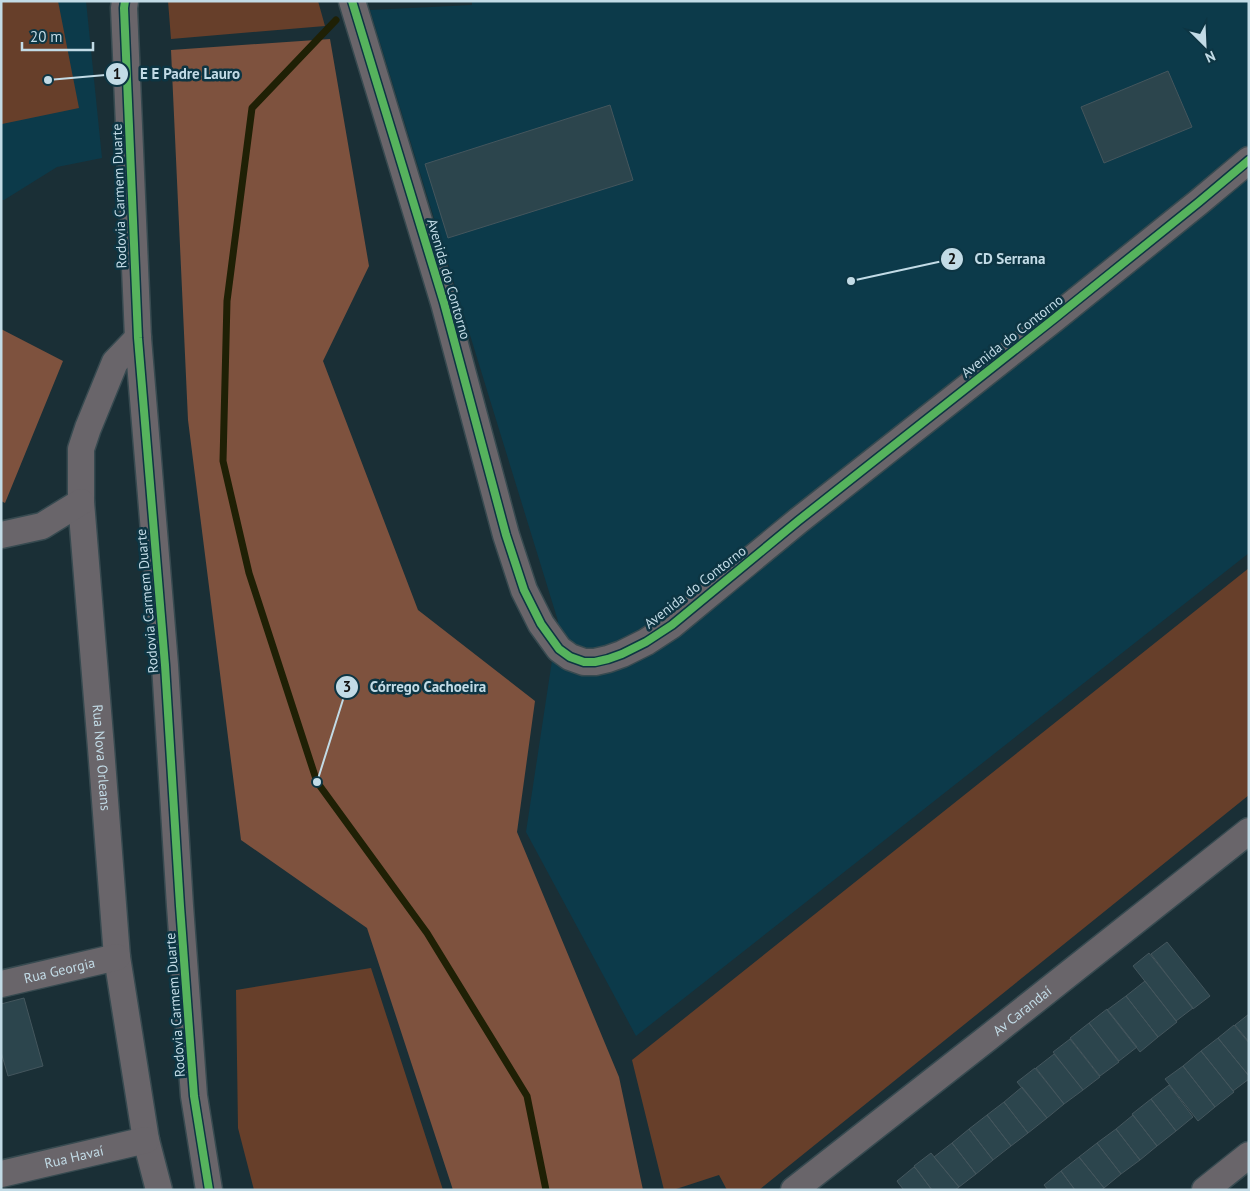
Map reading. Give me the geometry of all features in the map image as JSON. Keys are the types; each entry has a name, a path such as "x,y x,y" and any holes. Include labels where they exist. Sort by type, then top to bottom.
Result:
{"street":[{"name":"Avenida do Contorno","path":"352,1 444,303 506,535 524,590 541,624 559,649 570,657 584,662 595,662 622,654 646,642 672,625 798,521 1055,318 1249,160"},
{"name":"Rodovia Carmem Duarte","path":"124,4 138,338 165,665 194,1096 210,1190"},
{"name":"Rua Nova Orleans","path":"138,338 116,362 88,428 81,449 81,502 117,957 146,1140 159,1190"},
{"path":"1,535 42,526 81,502"},
{"name":"Av Carandaí","path":"794,1190 1249,831"},
{"name":"Rua Georgia","path":"1,984 117,957"},
{"name":"Rua Havaí","path":"1,1174 146,1140"},
{"path":"1205,1190 1249,1155"}],"shaded area":[{"path":"1,1 86,1 102,158 57,167 4,200 1,200"},
{"path":"1,1 58,1 79,108 2,124"},
{"path":"168,1 318,1 325,26 171,39"},
{"path":"472,1 1249,1 1249,553 636,1036 526,832 558,621 370,10 472,5"},
{"path":"330,39 369,266 323,361 418,610 535,701 517,832 619,1077 643,1190 453,1190 367,928 241,840 188,420 171,50"},
{"path":"1,329 63,361 5,503 1,501"},
{"path":"1249,568 1249,795 759,1190 727,1190 719,1175 673,1190 664,1190 632,1060"},
{"path":"371,968 443,1190 254,1190 238,1128 236,990"}],"building":[{"path":"1168,71 1192,127 1104,163 1081,107"},
{"path":"610,105 633,180 448,238 425,164"},
{"path":"1167,942 1210,996 1193,1009 1151,954"},
{"path":"1149,953 1193,1008 1176,1021 1133,966"},
{"path":"1145,981 1177,1022 1158,1037 1126,996"},
{"path":"1126,996 1158,1037 1140,1052 1107,1010"},
{"path":"24,998 43,1066 8,1076 1,1052 1,1004"},
{"path":"1107,1009 1137,1047 1119,1061 1089,1023"},
{"path":"1249,1014 1249,1042 1235,1025"},
{"path":"1089,1023 1119,1062 1100,1076 1070,1038"},
{"path":"1234,1025 1249,1043 1249,1076 1218,1038"},
{"path":"1218,1038 1249,1076 1249,1079 1233,1091 1201,1051"},
{"path":"1070,1039 1100,1077 1083,1090 1053,1052"},
{"path":"1201,1051 1234,1092 1215,1107 1183,1066"},
{"path":"1054,1054 1083,1090 1064,1104 1036,1068"},
{"path":"1183,1066 1215,1107 1198,1121 1165,1079"},
{"path":"1035,1068 1064,1104 1047,1118 1017,1082"},
{"path":"1169,1085 1193,1117 1176,1131 1151,1099"},
{"path":"1022,1087 1047,1118 1028,1133 1004,1102"},
{"path":"1151,1099 1176,1131 1157,1146 1132,1114"},
{"path":"1004,1102 1028,1133 1011,1146 987,1115"},
{"path":"987,1115 1011,1146 993,1160 969,1129"},
{"path":"1133,1115 1157,1146 1140,1160 1116,1129"},
{"path":"969,1129 993,1160 976,1174 952,1143"},
{"path":"1116,1129 1140,1160 1121,1174 1097,1143"},
{"path":"952,1143 976,1174 959,1187 934,1157"},
{"path":"1097,1143 1121,1174 1104,1188 1079,1157"},
{"path":"931,1153 959,1187 955,1190 932,1190 914,1166"},
{"path":"1079,1157 1104,1188 1101,1190 1075,1190 1061,1171"},
{"path":"914,1167 932,1190 904,1190 899,1184 897,1181"},
{"path":"1061,1171 1075,1190 1048,1190 1044,1185"}],"waterway":[{"path":"336,20 252,108 227,301 223,461 249,573 317,782 427,933 527,1096 546,1190"}],"cycle path":[{"path":"125,1 138,338 165,665 194,1096 209,1190"},
{"path":"352,1 444,303 506,535 524,590 541,624 559,649 570,657 584,662 595,662 622,654 646,642 672,625 798,521 1055,318 1249,160"}],"place":[{"name":"E E Padre Lauro","path":"48,80"},
{"name":"CD Serrana","path":"851,281"},
{"name":"Córrego Cachoeira","path":"317,782"}]}
